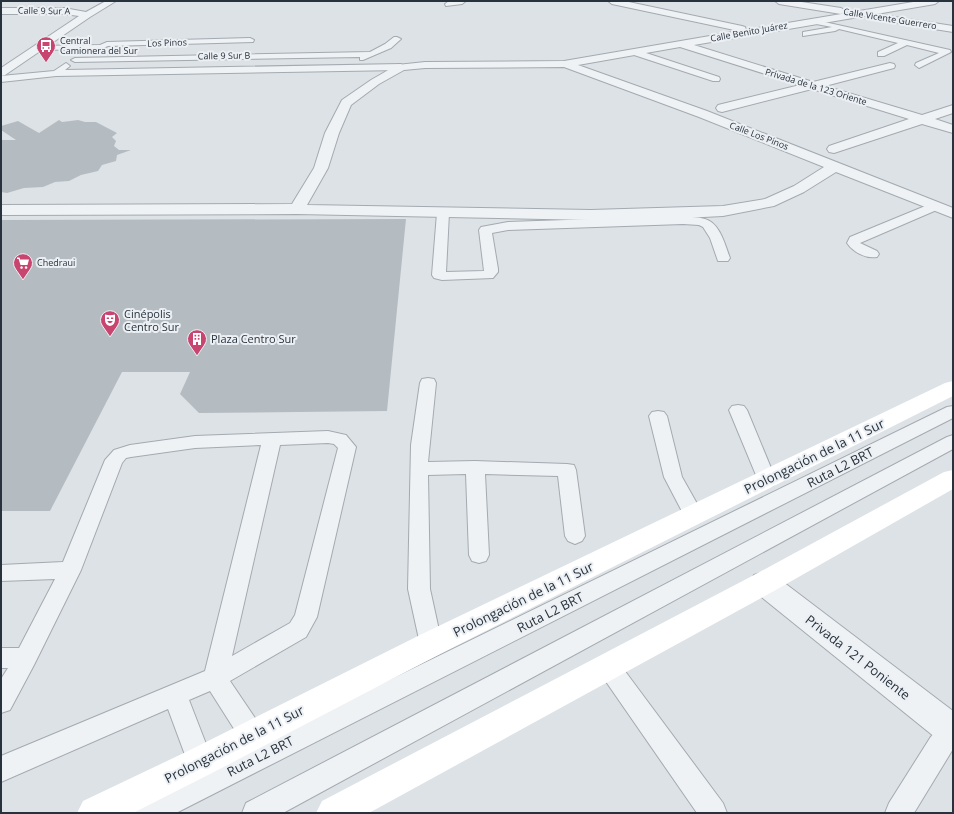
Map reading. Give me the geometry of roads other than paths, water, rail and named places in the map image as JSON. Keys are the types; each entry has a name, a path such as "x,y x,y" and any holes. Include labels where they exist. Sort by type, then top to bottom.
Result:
{"main road":[{"name":"Prolongación de la 11 Sur","path":"95,813 200,762 431,644 953,388"},
{"path":"334,813 764,583 953,478"}],"street":[{"path":"1,73 87,15 112,1"},
{"path":"449,4 462,1"},
{"path":"612,1 754,32"},
{"name":"Calle Vicente Guerrero","path":"779,1 953,30"},
{"name":"Calle Benito Juárez","path":"564,64 935,1"},
{"name":"Calle 9 Sur A","path":"1,11 64,11 87,15"},
{"path":"1,16 44,16"},
{"name":"Privada de la 123 Oriente","path":"680,44 953,129"},
{"path":"16,53 34,51"},
{"path":"298,209 302,199 321,168 332,133 346,103 375,82 401,67 425,65 564,64"},
{"name":"Calle Los Pinos","path":"564,64 703,114 953,212"},
{"path":"722,108 890,66"},
{"path":"834,149 953,110"},
{"path":"1,210 298,209 591,215 664,214 723,211 769,202 799,189 835,166"},
{"name":"Privada 121 Poniente","path":"764,583 952,731"}],"lane":[{"path":"868,23 877,17"},
{"path":"814,21 947,52 919,65"},
{"path":"806,34 841,28"},
{"path":"342,67 373,54 388,46 397,38"},
{"name":"Los Pinos","path":"34,51 101,47 107,44 250,40"},
{"path":"881,54 907,42"},
{"path":"56,72 75,60 101,47"},
{"path":"634,52 716,79"},
{"name":"Calle 9 Sur B","path":"75,60 373,54"},
{"path":"1,78 56,72 401,67"},
{"path":"872,254 856,247 853,244 855,240 935,206"},
{"path":"443,213 439,275 442,276 488,275 491,272 491,269 485,230 495,227 508,226 683,220 702,222 709,227 716,237 723,258"},
{"path":"428,383 420,445 419,469 420,589 431,644"},
{"path":"738,410 767,480"},
{"name":"Ruta L2 BRT","path":"147,813 953,411"},
{"path":"658,416 673,477 694,516"},
{"path":"1,702 26,658 70,570 114,460 120,454 130,451 195,442 328,437 340,439 347,447 306,617 298,630 215,678 1,769"},
{"path":"252,735 215,678 272,440"},
{"path":"256,813 953,441"},
{"path":"419,469 475,467 567,470 576,536"},
{"path":"475,467 479,555"},
{"path":"1,573 70,570"},
{"path":"1,658 26,658"},
{"path":"608,666 713,813"},
{"path":"175,695 200,762"},
{"path":"899,813 939,747 952,731"}],"place":[{"name":"Central Camionera del Sur","path":"46,63"},
{"name":"Chedraui","path":"23,280"},
{"name":"Cinépolis Centro Sur","path":"110,337"},
{"name":"Plaza Centro Sur","path":"197,356"}]}
